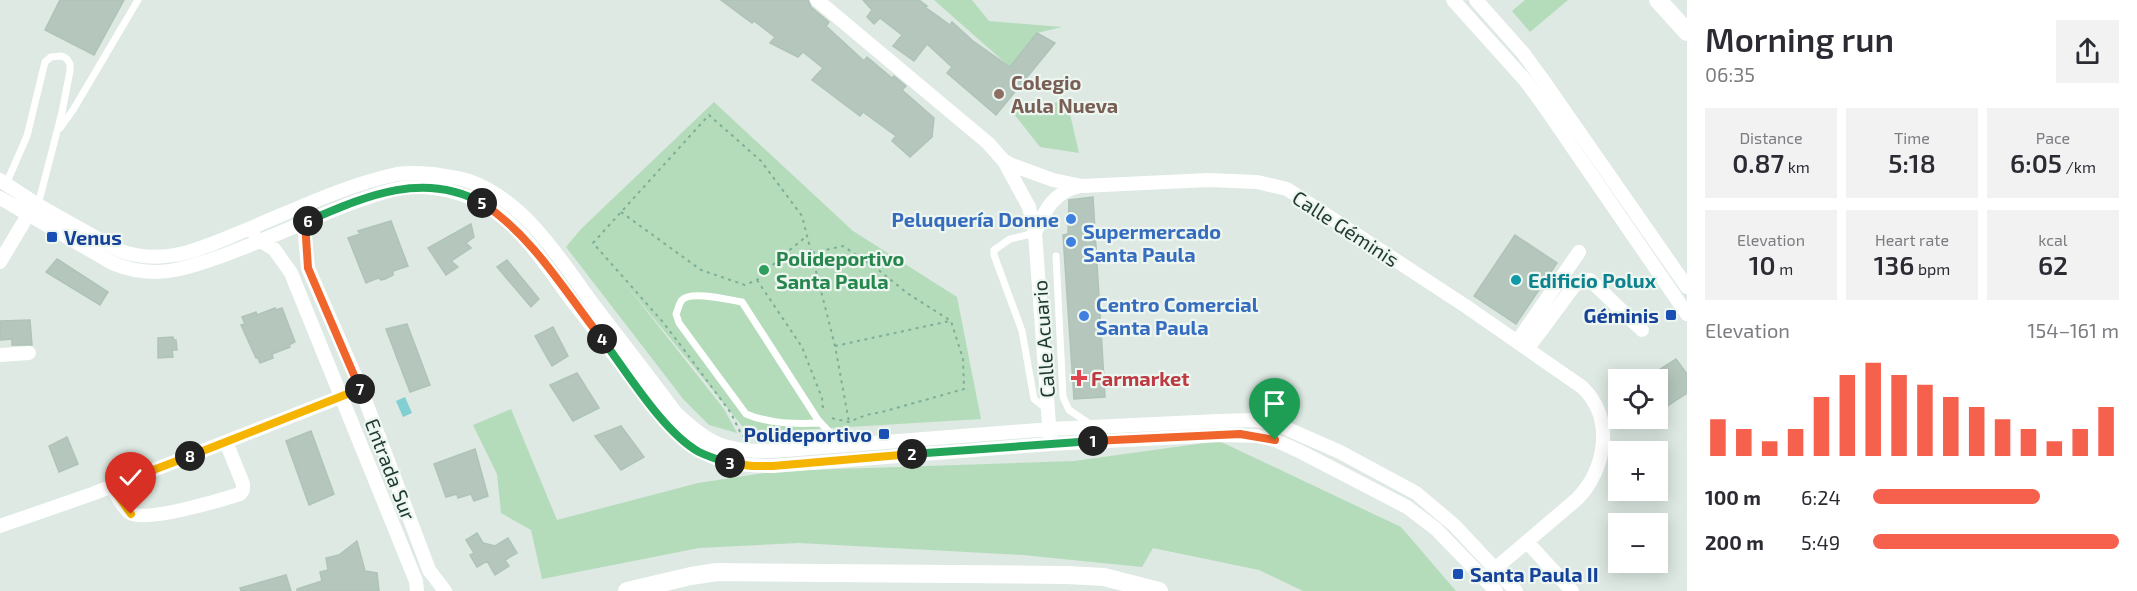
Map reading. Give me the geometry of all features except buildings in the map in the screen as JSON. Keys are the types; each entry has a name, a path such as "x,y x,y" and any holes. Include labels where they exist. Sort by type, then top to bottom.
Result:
{"street":[{"name":"Calle Géminis","path":"817,0 988,143 1003,160 1030,173 1082,186 1208,180 1257,182 1287,189 1467,306 1591,396 1597,405 1604,432 1597,471 1589,487 1484,579"},
{"path":"1453,0 1525,80 1687,314"},
{"path":"1658,0 1687,32"},
{"path":"1472,21 1480,5 1523,53 1687,287"},
{"name":"Calle Acuario","path":"1003,160 1029,207 1035,234 1050,444"},
{"path":"3,182 118,250 132,255 163,258 251,228 382,178 415,172 470,181 504,201 539,233 675,412 694,430 719,445 735,449 772,451 1050,429 1254,420 1283,427 1340,452 1416,493 1454,525 1516,591"},
{"path":"1035,234 1052,201 1068,189 1082,186"},
{"path":"0,198 112,263 128,269 164,273 181,270 261,241 372,196 401,188 448,190 464,194 496,212 528,242 665,421 698,451 714,458 752,466 773,466 1050,444 1240,434 1275,440 1415,512 1436,529 1496,591"},
{"path":"0,262 36,203"},
{"name":"Entrada Sur","path":"300,208 305,222 308,268 361,389 429,570 445,591"},
{"name":"Entrada Sur","path":"251,228 256,238 274,249 291,273 416,581 417,591"},
{"path":"1522,345 1579,252"},
{"path":"1522,345 1574,286 1582,281 1590,280 1642,330"},
{"path":"0,355 29,353"},
{"path":"0,526 111,486 361,389"},
{"path":"111,486 127,510 138,516 196,508 240,494 243,484 226,442"},
{"path":"772,451 773,466"},
{"path":"1527,542 1572,591"},
{"path":"627,591 717,572 1067,575 1104,577 1159,591"}],"lane":[{"path":"57,133 138,0"},
{"path":"3,182 27,136 45,62 57,56 68,59 70,72 57,133 36,203"},
{"path":"1035,234 1010,239 994,250 994,255 1022,331 1034,399 1049,411"},
{"path":"1056,256 1064,403 1069,410 1095,427"},
{"path":"820,423 787,424 746,414 679,323 676,314 682,300 688,295 742,302 837,446"}],"path":[{"path":"791,434 742,436 731,413 675,338 593,243 709,115 761,161 802,216 835,346 849,422"},
{"path":"621,212 700,270 745,285 757,280 807,236"},
{"path":"757,280 802,347 822,398 824,417 849,422 866,415 963,389 963,359 951,321 907,293 876,268 843,246 812,253"},
{"path":"835,346 951,321"}],"green space":[{"path":"934,0 972,0 989,21 1062,27 1037,33 1010,67"},
{"path":"1525,0 1568,0 1530,32 1512,11"},
{"path":"1067,101 1079,153 1040,147 1010,109"},
{"name":"Polideportivo Santa Paula","path":"714,102 853,231 957,297 981,419 748,433 623,281 724,409 737,433 709,425 684,400 566,247 581,229"},
{"path":"511,409 557,520 698,483 777,471 1074,461 1219,441 1401,527 1456,591 1303,591 1259,570 1153,548 1142,567 1023,555 799,543 699,548 542,579 531,530 501,513 497,474 473,425"}],"water":[{"path":"405,397 412,413 403,417 396,401"}],"place":[{"name":"Colegio Aula Nueva","path":"999,94"},
{"name":"Peluquería Donne","path":"1071,219"},
{"name":"Venus","path":"52,237"},
{"name":"Supermercado Santa Paula","path":"1071,242"},
{"name":"Polideportivo Santa Paula","path":"764,270"},
{"name":"Edificio Polux","path":"1516,280"},
{"name":"Géminis","path":"1671,315"},
{"name":"Centro Comercial Santa Paula","path":"1084,316"},
{"name":"Farmarket","path":"1079,378"},
{"name":"Polideportivo","path":"884,434"},
{"name":"Santa Paula II","path":"1458,574"}],"route":[{"path":"131,514 111,486 361,389 308,268 305,222 372,196 401,188 415,187 464,194 496,212 513,227 528,242 665,421 698,451 714,458 752,466 773,466 1050,444 1240,434 1275,440"}]}
